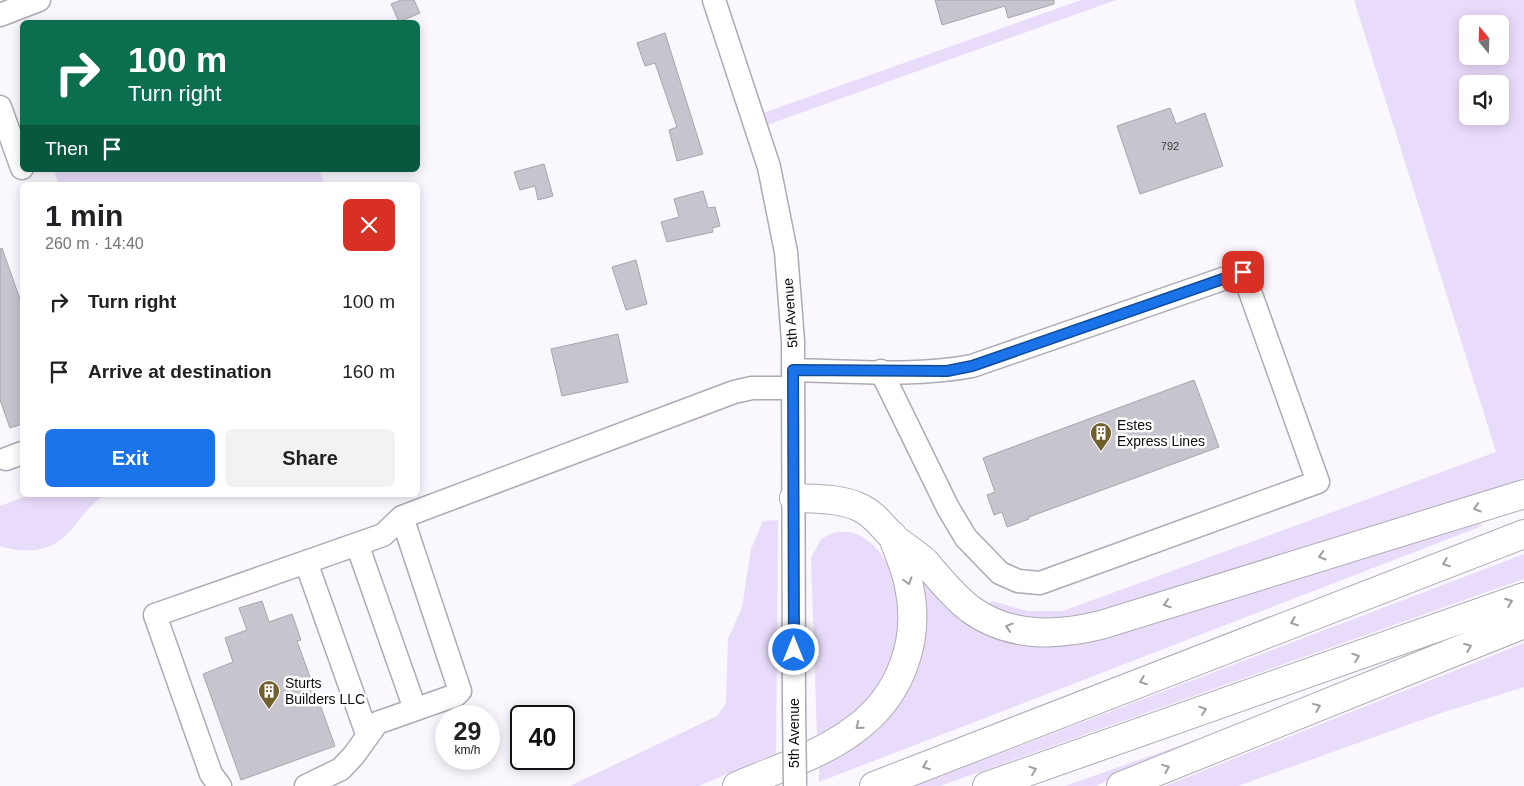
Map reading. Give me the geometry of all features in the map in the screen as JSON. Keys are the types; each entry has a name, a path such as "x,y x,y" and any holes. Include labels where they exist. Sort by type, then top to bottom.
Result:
{"highway":[{"path":"794,498 852,504 872,514 892,536 923,561 955,596 987,619 1016,630 1057,634 1101,625 1524,494"},
{"path":"874,786 1524,534"},
{"path":"738,786 819,750 854,731 884,703 895,686 908,654 913,619 909,583 892,536"},
{"path":"987,786 1524,597"},
{"path":"1121,786 1524,624"}],"street":[{"path":"0,14 39,0"},
{"name":"5th Avenue","path":"714,0 769,167 786,252 792,316 795,786"},
{"path":"0,107 20,161"},
{"path":"220,786 211,774 155,615 383,535 402,517 734,392 793,379 881,371 947,371 972,366 1243,272 1318,482 1040,583 1018,581 1000,573 966,538 948,508 881,371"},
{"path":"306,786 341,769 354,755 367,734 377,723 456,695 460,691 460,686 402,517"},
{"path":"357,544 415,709"},
{"path":"306,562 367,734"}],"shaded area":[{"path":"1081,0 1116,0 767,125 763,113"},
{"path":"1354,0 1524,0 1524,478 1401,522 1087,619 1035,623 986,607 992,601 1028,611 1063,611 1496,452"},
{"path":"54,172 320,172 324,182 58,182"},
{"path":"24,497 102,497 87,510 64,537 50,546 33,550 16,550 0,546 0,506"},
{"path":"778,520 776,753 699,786 570,786 717,716 726,703 728,639 742,607 751,549 763,521"},
{"path":"1479,521 1482,526 819,782 819,765 880,724 918,579 923,578 998,637"},
{"path":"835,532 854,533 867,540 878,550 886,562 896,591 898,606 897,635 891,659 880,681 866,702 839,723 817,736 811,558 821,539"},
{"path":"1524,554 1524,579 940,786 915,786"},
{"path":"1524,643 1524,687 1441,713 1238,786 1165,786"},
{"path":"1235,726 1126,771 1096,786 1065,786"}],"building":[{"path":"401,0 414,0 420,13 404,20 398,20 391,4"},
{"path":"935,0 1054,0 1054,4 1008,18 1005,6 942,25"},
{"path":"665,33 703,154 677,161 669,130 677,127 655,63 645,66 637,43"},
{"path":"1170,108 1176,124 1205,113 1223,166 1140,194 1117,126"},
{"path":"544,164 553,196 538,200 535,186 520,190 514,172"},
{"path":"703,191 708,208 715,207 720,226 712,228 713,232 667,242 661,222 679,217 674,199"},
{"path":"2,248 20,299 20,425 10,428 0,400 0,249"},
{"path":"636,260 647,304 626,310 612,267"},
{"path":"618,334 628,382 562,396 551,349"},
{"name":"Estes Express Lines","path":"1194,380 1219,447 1029,517 1029,519 1007,527 1002,512 994,515 987,495 995,492 983,458"},
{"name":"Sturts Builders LLC","path":"262,601 269,622 292,614 301,640 297,641 335,746 241,780 203,674 233,662 225,638 247,630 239,608"}],"place":[{"name":"Estes Express Lines","path":"1101,452"},
{"name":"Sturts Builders LLC","path":"269,710"}],"route":[{"path":"794,650 793,370 947,371 972,366 1243,272"}]}
